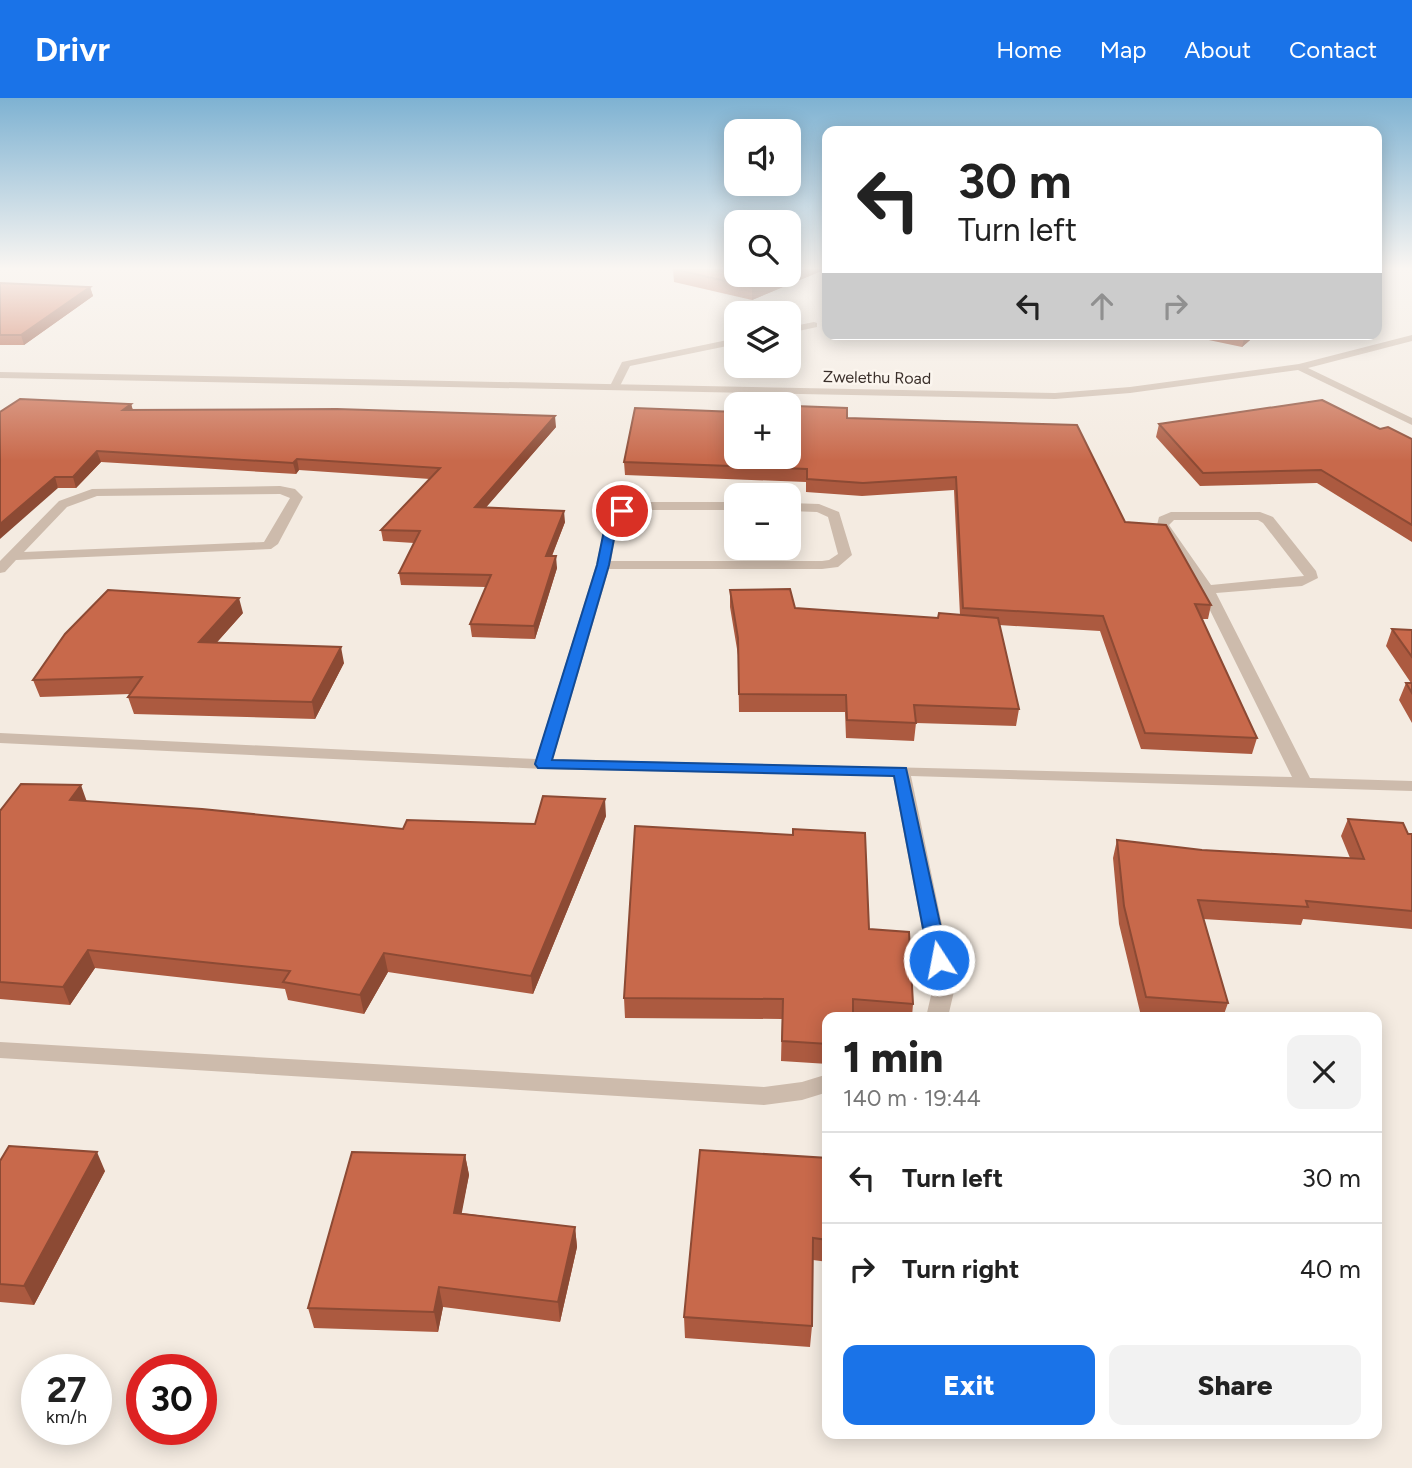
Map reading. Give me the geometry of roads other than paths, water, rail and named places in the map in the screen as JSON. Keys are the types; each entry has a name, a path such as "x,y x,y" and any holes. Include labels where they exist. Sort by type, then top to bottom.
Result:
{"street":[{"name":"Zwelethu Road","path":"0,375 1055,396 1119,391 1299,367 1412,338"},
{"path":"614,387 626,364 724,344"},
{"path":"1299,367 1412,422"},
{"path":"0,569 63,504 96,492 280,490 291,492 297,497 271,544 266,546 14,556"},
{"path":"543,764 603,565 612,516 622,511 654,505 724,506"},
{"path":"603,565 833,564 845,555 834,515 818,508 801,507"},
{"path":"1207,590 1302,582 1311,578 1311,574 1268,520 1260,516 1166,518 1163,525 1207,590 1304,783"},
{"path":"0,738 543,764 1412,786"},
{"path":"901,771 944,987 938,1012"},
{"path":"0,1050 764,1096 802,1091 822,1085"}]}
